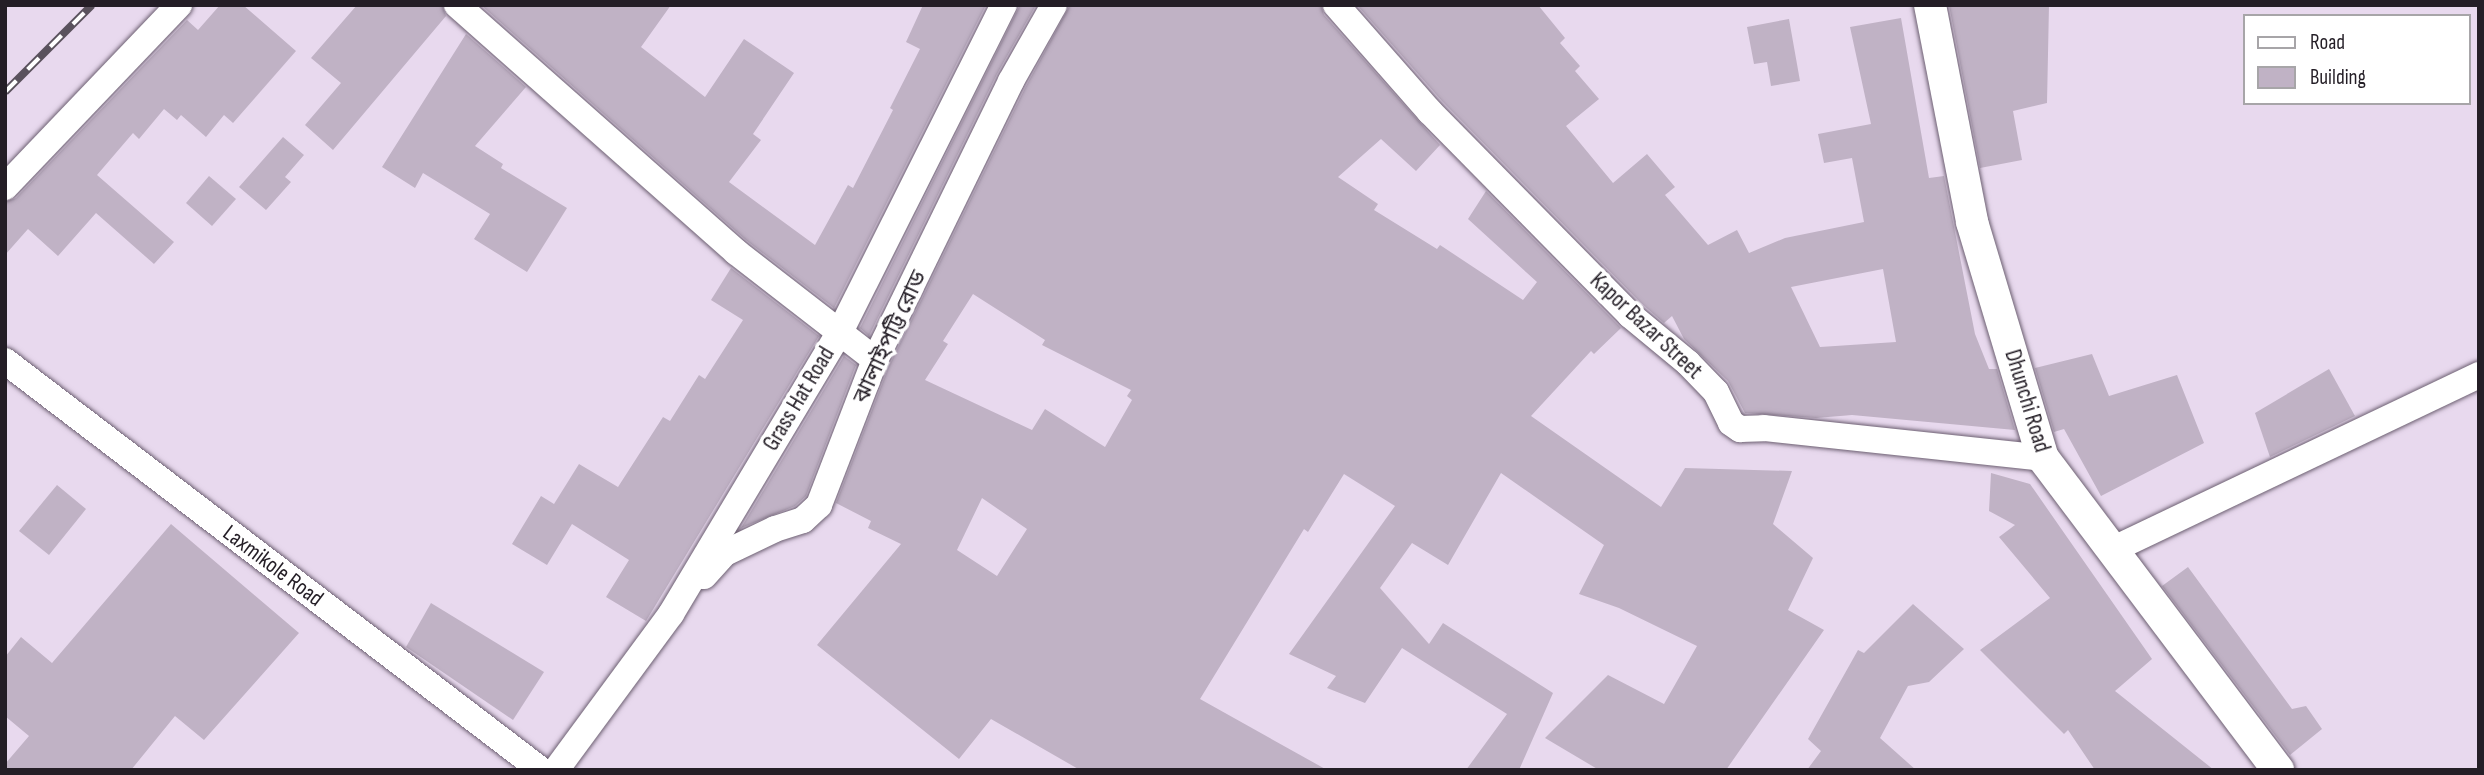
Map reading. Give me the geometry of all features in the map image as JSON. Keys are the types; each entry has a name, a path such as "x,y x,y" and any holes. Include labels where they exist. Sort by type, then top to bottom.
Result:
{"street":[{"path":"5,187 179,5"},
{"path":"457,5 736,252 875,360"},
{"name":"Grass Hat Road","path":"555,770 671,614 840,332 1004,5"},
{"name":"ঝালাইপট্টি রোড","path":"671,614 725,552 775,528 803,520 820,505 875,360 1011,81 1054,5"},
{"name":"Kapor Bazar Street","path":"1336,5 1439,122 1630,315 1688,363 1716,392 1731,422 1740,429 1764,428 2043,458"},
{"name":"Dhunchi Road","path":"1930,5 1972,222 2043,458 2278,770"},
{"name":"Laxmikole Road","path":"5,361 541,770"},
{"path":"2112,550 2479,375"}],"building":[{"path":"220,5 243,5 296,51 233,123 224,115 206,137 181,115 177,120 164,109 139,139 133,133 97,175 174,242 154,264 96,213 58,256 28,229 5,255 5,202 16,198 187,20 198,30"},
{"path":"357,5 442,5 446,16 333,150 305,125 341,83 311,58"},
{"path":"481,5 671,5 641,47 705,97 744,39 794,73 753,134 761,140 729,182 815,245 848,185 853,188 893,110 890,108 920,49 906,42 923,5 986,5 834,308 746,240"},
{"path":"1020,5 1036,5 997,74 869,336 860,328"},
{"path":"1070,5 1321,5 1324,15 1440,145 1416,171 1381,139 1338,177 1378,204 1374,210 1437,249 1440,245 1523,300 1537,282 1468,219 1486,191 1621,328 1594,354 1591,351 1531,416 1661,507 1685,468 1792,471 1773,524 1813,558 1788,610 1824,630 1726,770 1599,770 1545,738 1608,675 1664,704 1697,646 1619,608 1579,594 1604,545 1501,473 1448,565 1412,543 1380,588 1429,644 1443,623 1553,693 1519,770 1466,770 1507,714 1402,648 1365,703 1327,688 1336,676 1289,654 1395,506 1344,474 1308,532 1304,529 1200,699 1327,770 1080,770 991,719 959,759 817,645 901,544 868,528 871,521 836,503 889,366 1025,88","holes":["973,294 1045,340 1042,345 1131,390 1127,396 1132,400 1105,447 1045,409 1032,430 925,380 948,344 943,341","982,498 1027,529 997,576 957,550"]},
{"path":"1357,5 1538,5 1565,38 1560,43 1580,66 1575,71 1599,99 1566,126 1613,183 1647,154 1675,187 1665,195 1708,245 1737,230 1749,253 1785,238 1864,222 1852,158 1824,163 1818,134 1871,124 1850,27 1901,18 1929,178 1944,176 1975,334 1989,369 1997,369 2015,430 1852,415 1816,418 1745,413 1728,381 1684,339 1672,316 1664,323 1641,303 1442,101","holes":["1883,269 1896,342 1820,347 1791,287"]},
{"path":"1949,5 2049,5 2047,103 2013,111 2022,160 1980,168"},
{"path":"1789,19 1800,81 1771,86 1767,62 1754,64 1747,27"},
{"path":"466,34 526,87 475,146 503,164 501,168 567,208 527,272 474,239 490,214 423,173 415,188 382,167"},
{"path":"283,137 304,155 285,177 291,182 266,210 239,187"},
{"path":"209,176 236,199 212,226 186,203"},
{"path":"731,268 819,336 646,621 606,597 629,560 572,524 547,565 512,544 541,496 554,504 579,464 618,487 663,417 670,421 699,375 705,379 743,320 711,300"},
{"path":"2092,354 2109,396 2177,375 2204,443 2101,496 2064,429 2054,432 2035,368"},
{"path":"844,356 856,365 806,496 795,506 741,528"},
{"path":"2329,369 2355,416 2270,457 2255,413"},
{"path":"1991,473 2030,484 2152,659 2115,691 2214,770 2095,770 2068,730 2064,734 1980,650 2050,598 1999,537 2015,525 1989,511"},
{"path":"57,485 86,509 49,555 19,531"},
{"path":"171,524 299,633 204,740 175,716 131,770 5,770 5,764 29,736 5,716 5,657 21,637 52,663"},
{"path":"2188,567 2292,709 2306,706 2322,729 2290,755 2162,586"},
{"path":"431,603 544,672 513,720 406,647"},
{"path":"1913,604 1964,649 1929,682 1908,686 1880,738 1916,770 1807,770 1821,751 1808,739 1858,650 1864,653"}],"railway":[{"path":"5,92 92,5"}]}
